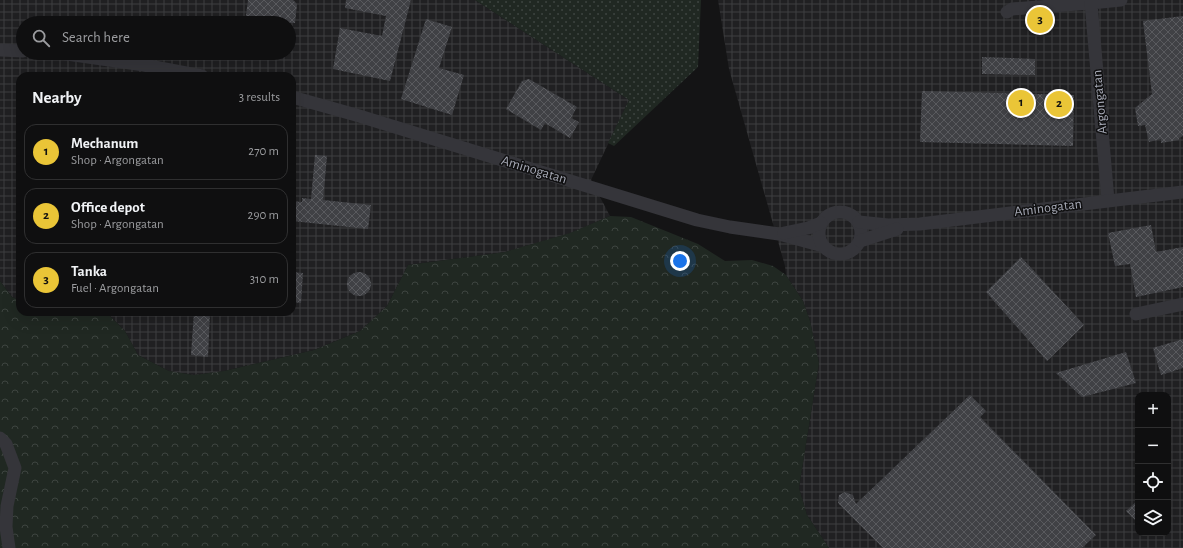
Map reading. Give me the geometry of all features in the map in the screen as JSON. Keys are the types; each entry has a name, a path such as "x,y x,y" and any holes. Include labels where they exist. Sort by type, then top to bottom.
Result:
{"street":[{"path":"1007,12 1012,9 1121,0"},
{"name":"Argongatan","path":"1091,3 1108,200"},
{"path":"0,50 16,51"},
{"path":"109,60 181,72"},
{"name":"Aminogatan","path":"296,98 364,117 697,220 730,228 779,234 823,246 832,253 840,254 852,251 860,242 887,231 914,224"},
{"name":"Aminogatan","path":"779,234 808,228 821,223 832,213 842,211 852,215 859,222 888,225 914,224 1183,192"},
{"path":"859,222 862,232 860,242"},
{"path":"821,223 819,232 823,246"},
{"path":"1136,314 1183,304"},
{"path":"0,438 6,444 15,468 7,506 6,527 9,548"}],"shaded area":[{"path":"0,0 475,0 629,100 591,180 610,216 571,233 505,252 408,265 387,306 360,331 314,350 224,371 194,375 169,371 138,355 125,331 110,316 296,316 296,72 16,72 16,298 12,297 0,281"},
{"path":"718,0 1183,0 1183,548 829,548 807,515 799,488 819,363 810,321 803,301 786,275 785,266 729,69"}],"green space":[{"path":"475,0 701,0 698,67 614,146 608,143 629,100"},
{"path":"610,216 631,217 698,244 725,261 752,260 773,266 786,275 803,301 810,321 819,363 799,488 807,515 829,548 0,548 0,281 12,297 16,298 16,316 110,316 125,331 138,355 169,371 194,375 224,371 314,350 360,331 387,306 408,265 505,252 570,233"}],"building":[{"path":"248,0 293,0 297,4 296,16 246,16"},
{"path":"346,0 411,0 390,81 333,69 340,28 382,36 386,16 345,8"},
{"path":"1183,16 1183,136 1179,138 1179,140 1161,143 1161,139 1149,142 1145,125 1138,126 1135,108 1152,94 1143,21"},
{"path":"1034,18 1047,18 1047,27 1034,28"},
{"path":"426,19 452,27 439,68 464,75 452,115 401,99"},
{"path":"982,57 1035,59 1035,75 982,74"},
{"path":"529,79 577,107 571,118 579,122 570,138 545,123 541,130 506,109 522,81"},
{"path":"922,91 1074,95 1073,146 920,142"},
{"path":"315,155 327,156 323,200 371,205 368,229 296,221 296,201 302,202 302,198 311,199"},
{"path":"1151,225 1156,252 1183,247 1183,287 1136,297 1130,264 1115,266 1108,233"},
{"path":"1021,257 1084,325 1047,361 986,292"},
{"path":"296,272 303,273 301,303 296,302"},
{"path":"359,272 368,275 371,284 368,293 359,296 350,293 347,284 350,275"},
{"path":"194,316 210,316 208,357 191,355"},
{"path":"1183,339 1183,368 1161,375 1153,348"},
{"path":"1126,352 1136,383 1082,397 1056,373"},
{"path":"970,395 986,411 980,417 1096,535 1082,548 883,548 838,503 839,495 845,492 853,495 856,504"},
{"path":"1135,503 1135,520 1126,511"}],"place":[{"name":"Tanka","path":"1040,20"},
{"name":"Mechanum","path":"1021,103"},
{"name":"Office depot","path":"1059,104"}]}
